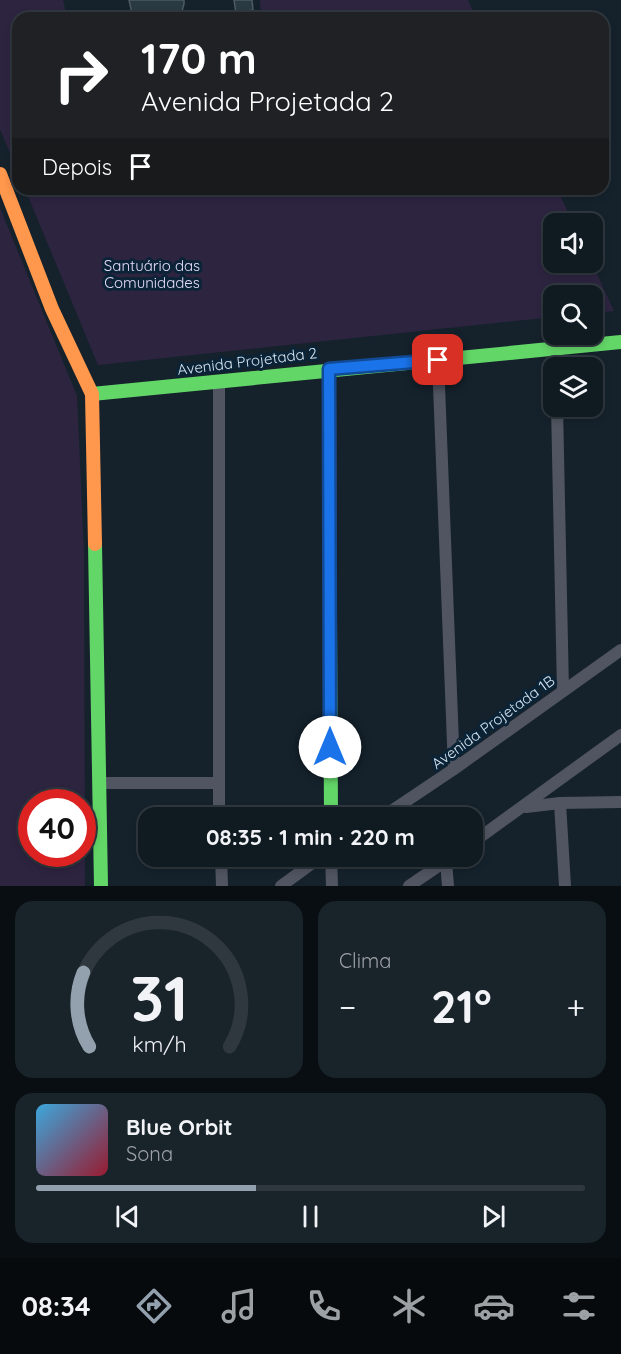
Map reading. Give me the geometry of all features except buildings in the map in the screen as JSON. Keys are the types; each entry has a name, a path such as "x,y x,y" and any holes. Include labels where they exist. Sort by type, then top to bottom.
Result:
{"street":[{"path":"0,174 52,309 92,394 101,783 101,886"},
{"name":"Avenida Projetada 2","path":"92,394 621,342"},
{"path":"556,347 556,357"},
{"path":"438,360 454,769"},
{"path":"329,369 331,807"},
{"path":"219,382 219,807"},
{"path":"557,417 563,691"},
{"name":"Avenida Projetada 1B","path":"397,807 621,650"},
{"path":"483,836 621,735"},
{"path":"101,783 218,783"},
{"path":"525,807 560,803 621,802"},
{"path":"560,803 565,886"},
{"path":"221,867 222,886"},
{"path":"281,886 307,867"},
{"path":"331,867 332,886"},
{"path":"409,886 438,867"},
{"path":"448,886 449,867"}],"green space":[{"path":"0,0 63,0 66,12 12,12 12,158 0,129"},
{"path":"260,0 468,0 473,12 261,12"},
{"name":"Santuário das Comunidades","path":"27,195 560,195 568,213 543,213 543,273 597,273 602,285 543,285 543,318 98,365"},
{"path":"0,208 77,396 84,553 85,789 18,789 18,867 85,867 85,886 0,886"},
{"name":"Santuário das Comunidades","path":"603,287 614,311 603,312"}],"traffic: fast":[{"path":"92,394 621,342"},
{"path":"95,544 101,886"},
{"path":"330,621 331,807"}],"traffic: slow":[{"path":"0,174 52,309 92,394 95,544"}],"traffic: jam":[{"path":"329,369 330,621"}],"route":[{"path":"330,747 329,369 438,360"}]}
